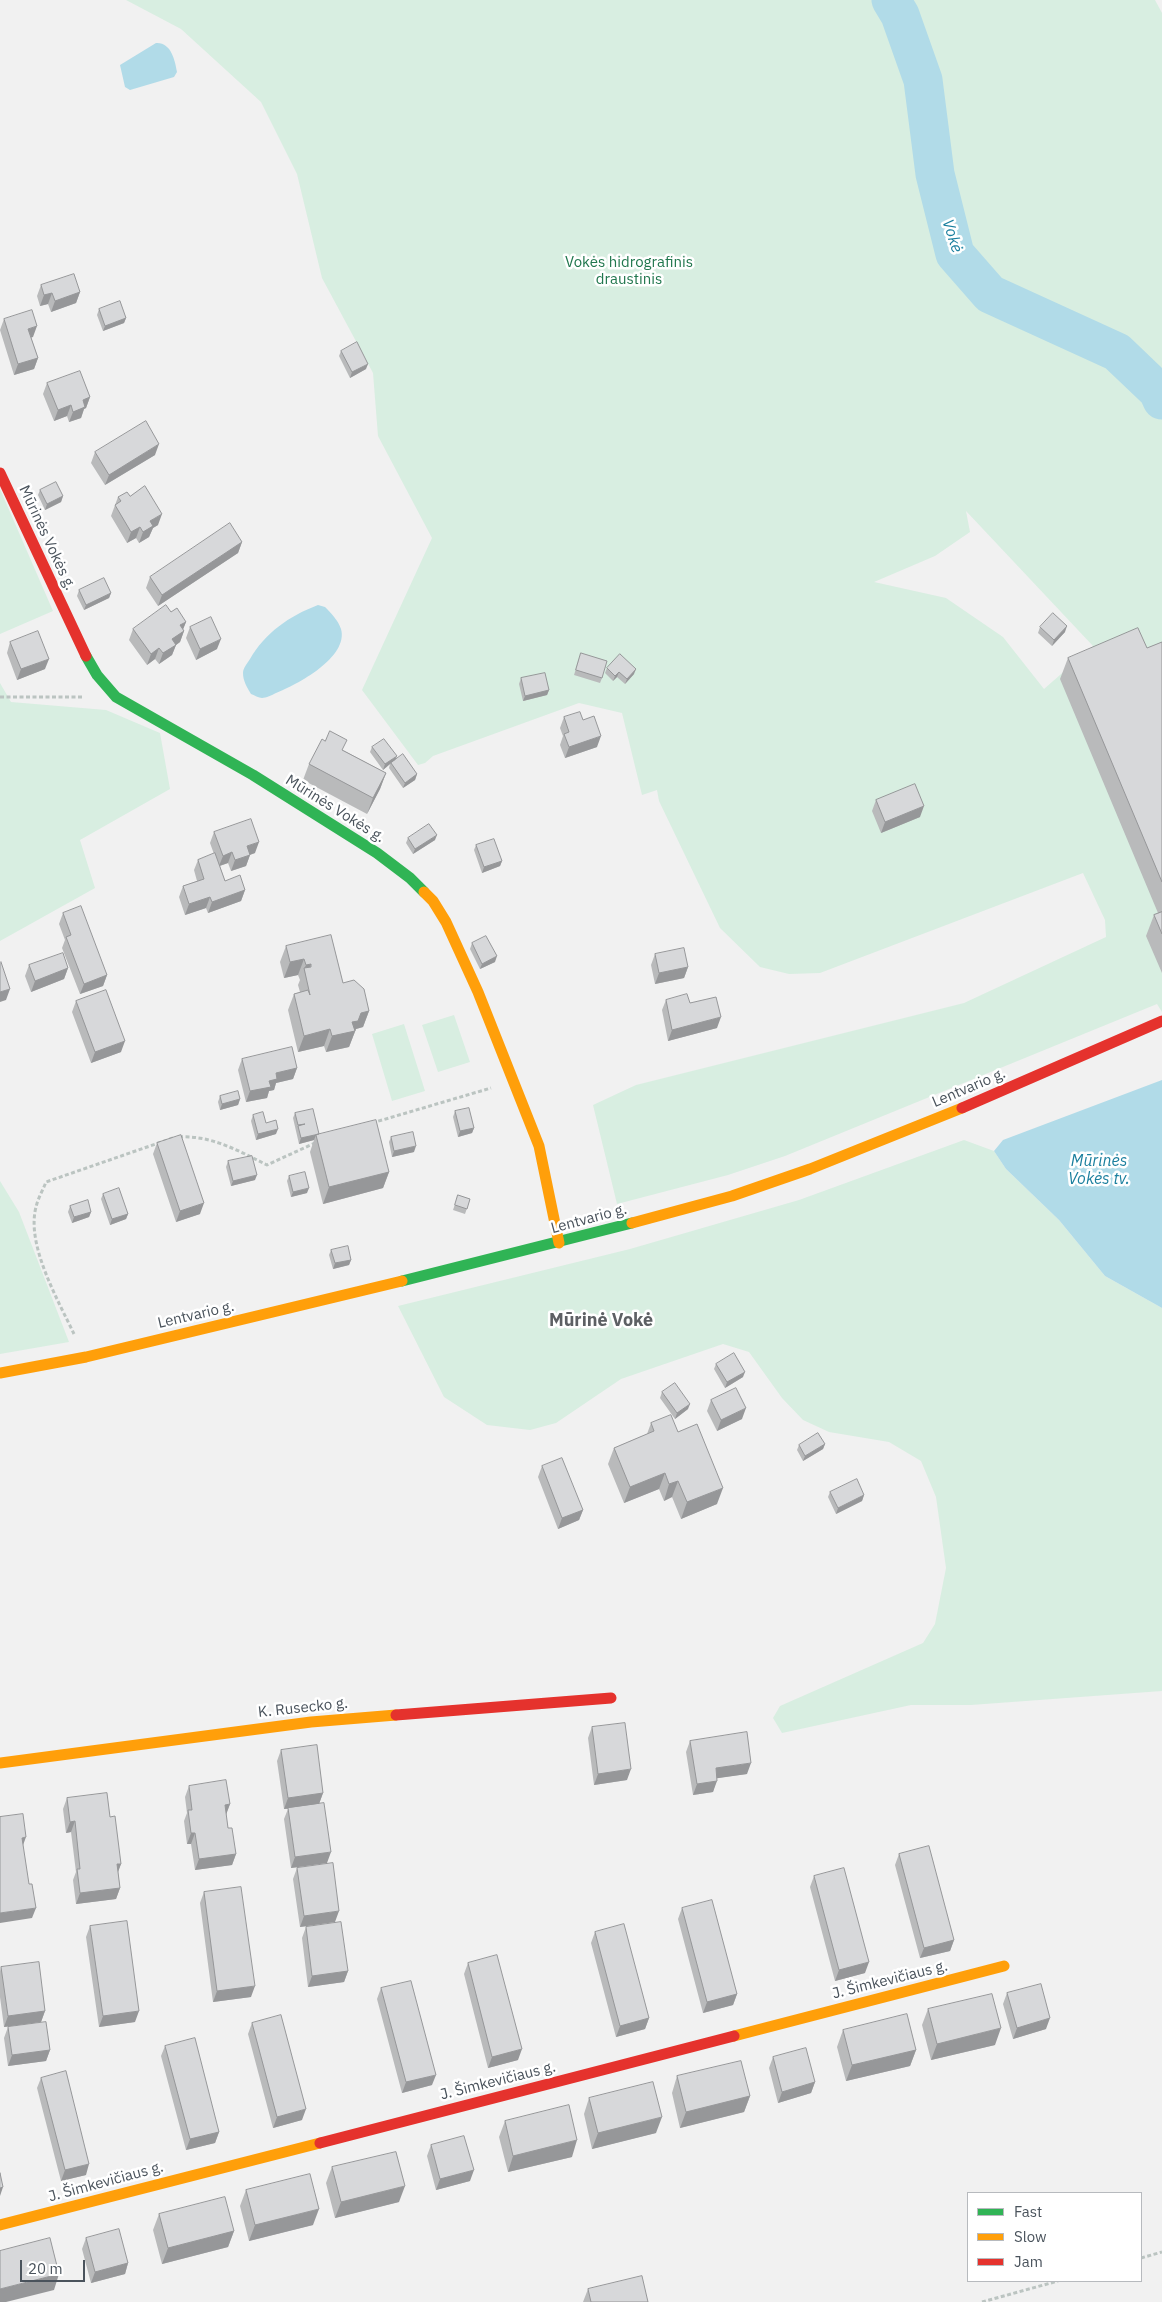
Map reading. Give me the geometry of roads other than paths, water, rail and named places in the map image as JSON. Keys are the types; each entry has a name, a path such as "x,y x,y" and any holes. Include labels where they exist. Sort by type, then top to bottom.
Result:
{"street":[{"name":"Mūrinės Vokės g.","path":"0,473 84,652 97,675 116,697 253,775 377,852 410,878 433,901 446,922 478,992 538,1146 559,1243"},
{"name":"Lentvario g.","path":"0,1373 86,1357 559,1243 732,1196 810,1169 986,1098 1162,1021"},
{"name":"K. Rusecko g.","path":"0,1764 311,1722 610,1698"},
{"name":"J. Šimkevičiaus g.","path":"0,2225 1004,1966"}],"water":[{"path":"156,43 161,43 169,49 177,72 174,77 130,90 125,87 120,65"},
{"path":"318,605 325,607 340,626 341,639 337,650 319,668 296,684 265,698 251,694 244,681 243,671 256,650 270,633 279,626 297,614"},
{"name":"Mūrinės Vokės tv.","path":"1162,1080 1162,1308 1105,1276 1059,1220 1006,1169 994,1151 1003,1140"}],"waterway":[{"name":"Vokė","path":"891,0 900,15 923,80 935,174 955,254 990,294 1117,352 1158,391 1162,400"}],"district":[{"name":"Mūrinė Vokė","path":"601,1321"}],"park label":[{"name":"Vokės hidrografinis draustinis","path":"629,272"}]}
